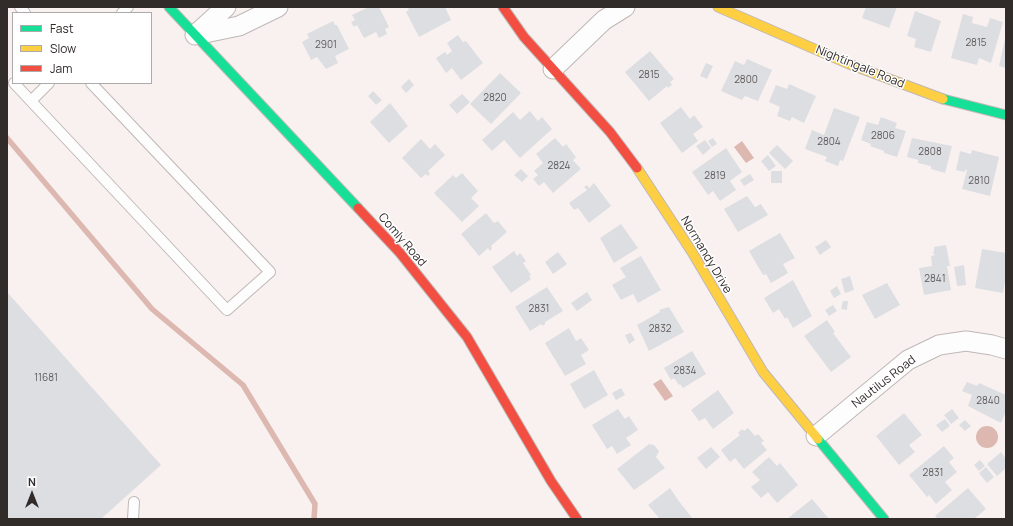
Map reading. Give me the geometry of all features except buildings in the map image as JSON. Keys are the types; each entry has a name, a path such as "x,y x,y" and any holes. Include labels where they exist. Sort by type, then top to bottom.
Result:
{"street":[{"name":"Comly Road","path":"169,7 400,253 467,337 550,481 577,519"},
{"path":"195,35 226,7"},
{"path":"195,35 239,26 278,7"},
{"name":"Normandy Drive","path":"503,7 524,37 610,132 650,186 763,372 884,519"},
{"path":"553,69 604,20 625,7"},
{"name":"Nightingale Road","path":"718,7 849,64 932,96 1006,115"},
{"name":"Nautilus Road","path":"816,436 908,360 939,345 966,341 1006,349"}],"lane":[{"path":"16,84 228,310 270,272 92,84"},
{"path":"31,101 48,84"},
{"path":"133,519 134,502"}],"shaded area":[{"path":"742,141 754,158 746,163 734,147"},
{"path":"661,379 673,396 665,401 653,384"},
{"path":"987,426 991,427 997,433 997,441 991,447 987,448 983,447 977,441 976,437 977,433 983,427"}],"waterway":[{"path":"7,138 152,309 243,385 315,504 314,519"}],"traffic: fast":[{"path":"169,7 358,208"},
{"path":"943,99 1006,115"},
{"path":"818,439 884,519"}],"traffic: slow":[{"path":"718,7 849,64 943,99"},
{"path":"637,168 692,252 763,372 818,439"}],"traffic: jam":[{"path":"503,7 524,37 610,132 637,168"},
{"path":"358,208 400,253 467,337 551,481 577,519"}]}
